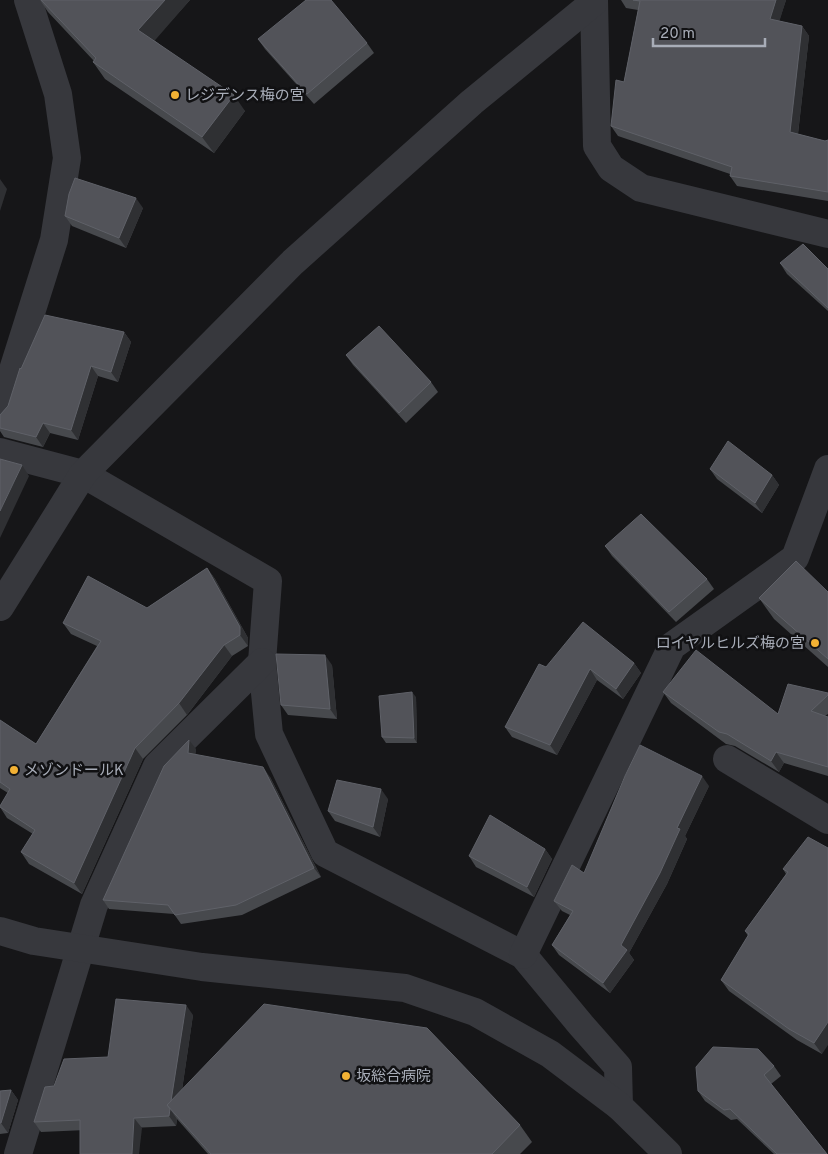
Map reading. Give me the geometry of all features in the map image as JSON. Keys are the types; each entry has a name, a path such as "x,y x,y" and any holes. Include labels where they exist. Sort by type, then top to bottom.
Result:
{"street":[{"path":"0,411 54,240 67,158 58,94 28,0"},
{"path":"593,2 597,146 611,168 641,188 828,234"},
{"path":"0,607 83,474 293,262 472,102 593,2"},
{"path":"0,452 83,474 268,581 262,662 269,734 325,853 523,955 618,1067 619,1106"},
{"path":"523,955 672,646 795,558 828,468"},
{"path":"18,1154 94,906 157,766 262,662"},
{"path":"727,759 828,820"},
{"path":"0,932 34,941 202,967 405,988 475,1012 550,1054 619,1106 668,1154"}],"building":[{"path":"41,0 165,0 138,30 234,95 202,137 93,62 96,58"},
{"path":"306,0 331,0 367,43 307,94 258,39"},
{"path":"633,0 776,0 770,19 802,26 790,132 825,141 828,140 828,192 730,176 732,167 611,126 616,80 624,82 640,1"},
{"path":"75,178 136,198 119,238 65,216 69,194"},
{"path":"803,244 828,269 828,308 780,263"},
{"path":"45,315 124,332 111,372 91,366 71,430 43,423 36,437 0,428 0,415 8,406 20,368"},
{"path":"379,326 431,382 399,413 346,355"},
{"path":"728,441 772,475 755,503 710,469"},
{"path":"0,459 22,465 0,511"},
{"path":"641,514 707,579 669,612 605,546"},
{"path":"796,561 828,592 828,659 759,598"},
{"path":"207,568 240,627 240,635 224,645 179,703 135,748 74,883 21,852 35,830 0,807 10,789 0,782 0,720 36,744 101,641 63,623 88,576 147,608"},
{"path":"583,622 634,663 616,689 590,669 550,745 505,727 539,664 546,667"},
{"path":"696,650 778,714 788,684 828,693 811,711 828,717 828,767 776,752 771,761 727,734 719,732 663,692"},
{"path":"276,654 325,655 330,709 281,705"},
{"path":"412,692 414,738 382,737 379,696"},
{"path":"189,740 188,753 263,767 314,868 236,905 175,915 168,905 103,900 164,766"},
{"path":"640,745 702,776 677,828 680,829 660,873 621,945 627,950 603,983 552,945 573,911 554,901 572,865 584,873"},
{"path":"337,780 381,789 373,827 328,811"},
{"path":"490,815 545,849 527,887 469,856"},
{"path":"808,837 828,848 828,1022 814,1043 789,1029 721,980 749,934 745,931 788,872 783,869"},
{"path":"116,999 186,1005 171,1101 167,1105 170,1109 169,1116 134,1118 132,1154 80,1154 80,1120 34,1122 45,1087 54,1086 64,1059 108,1057"},
{"name":"坂総合病院","path":"264,1004 427,1028 520,1125 492,1154 211,1154 167,1105"},
{"path":"713,1047 758,1049 774,1066 764,1075 827,1154 777,1154 730,1109 724,1110 698,1091 696,1067"},
{"path":"11,1090 1,1123 0,1123 0,1091"}],"place":[{"name":"レジデンス梅の宮","path":"175,95"},
{"name":"ロイヤルヒルズ梅の宮","path":"815,643"},
{"name":"メゾンドールK","path":"14,770"},
{"name":"坂総合病院","path":"346,1076"}]}
